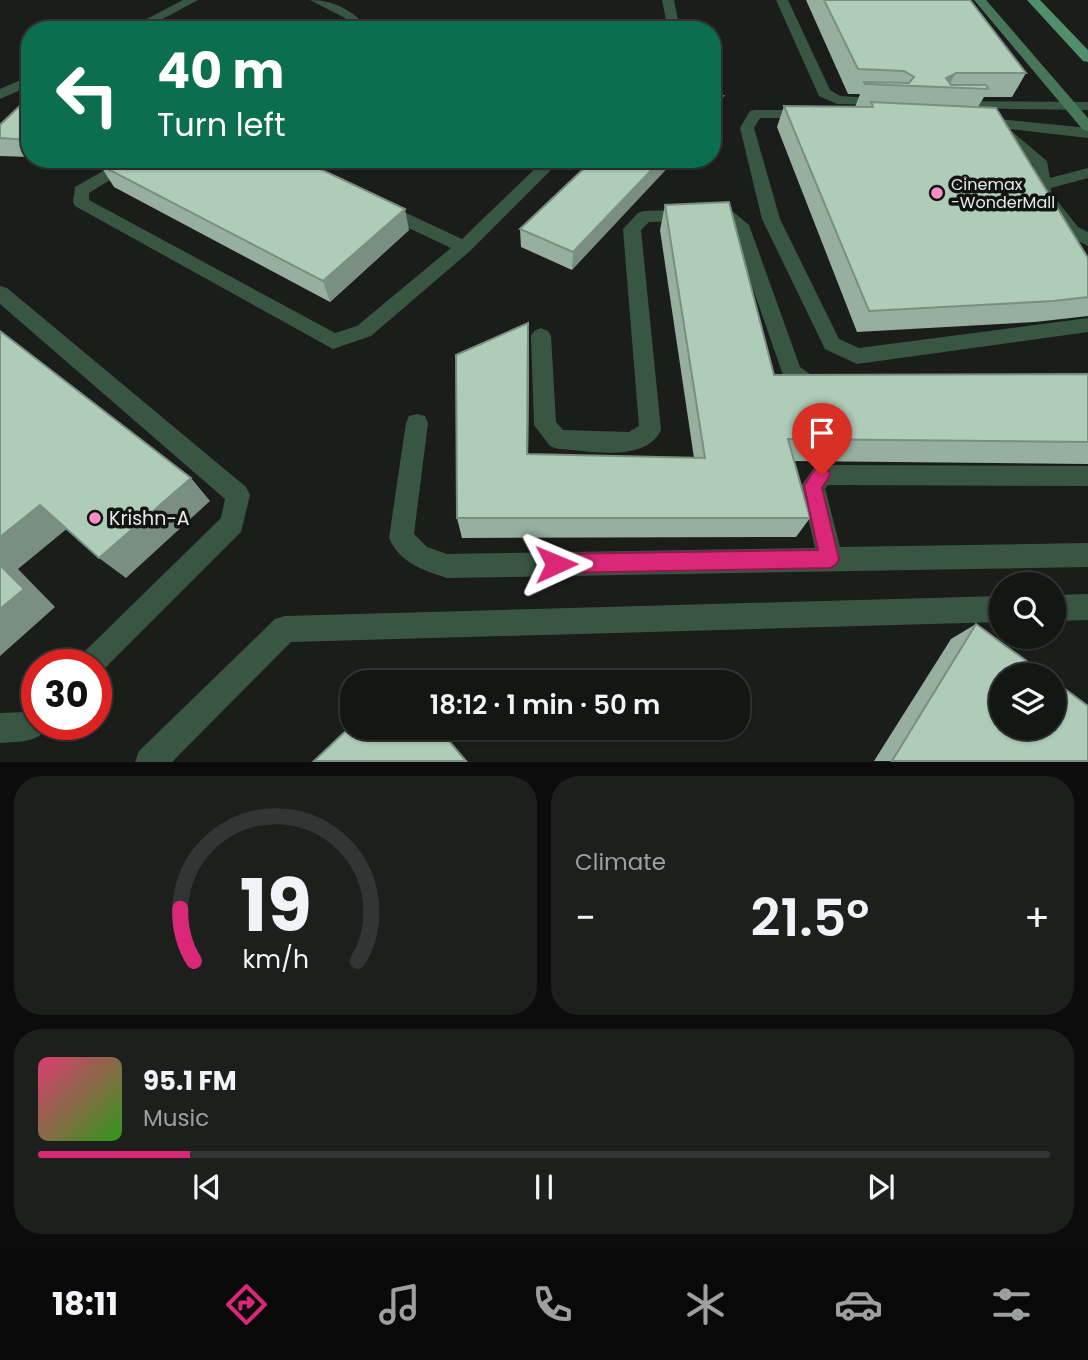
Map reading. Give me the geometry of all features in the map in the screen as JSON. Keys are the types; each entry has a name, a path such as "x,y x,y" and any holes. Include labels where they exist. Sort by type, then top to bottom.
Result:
{"main road":[{"path":"1033,0 1088,58"}],"street":[{"path":"150,21 192,0"},
{"path":"316,0 349,15 355,21"},
{"path":"668,0 672,21"},
{"path":"782,0 824,93 837,100 892,109 755,114 747,128 771,219 832,344 856,356 1088,325"},
{"path":"980,0 1088,127"},
{"path":"0,95 21,84"},
{"path":"1088,106 933,111 993,123 1088,133"},
{"path":"993,123 1041,164 1043,194 1072,231 1088,239"},
{"path":"121,168 81,191 81,202 332,341 364,331 464,247 545,168"},
{"path":"1042,186 1088,173"},
{"path":"365,200 464,247"},
{"path":"541,336 545,425 558,439 632,442 650,430 632,229 644,217 725,214 740,225 791,372 810,385 838,385"},
{"path":"0,293 238,495 232,524 107,649"},
{"path":"416,423 401,538 419,556 447,566 1088,555"},
{"path":"830,559 813,486 822,475 1088,476"},
{"path":"1066,608 1088,607"},
{"path":"150,761 285,629 989,609"},
{"path":"0,728 21,727"}],"building":[{"path":"824,0 970,0 1026,73 956,73 946,78 951,85 986,85 988,89 865,84 864,82 909,83 914,77 904,71 858,69"},
{"path":"871,102 996,108 1088,258 1088,297 869,311 784,106 873,107"},
{"path":"21,105 21,139 0,138 0,125"},
{"path":"106,168 318,168 405,209 323,281"},
{"path":"584,168 653,168 573,252 520,229"},
{"path":"729,202 774,375 1088,374 1088,442 788,439 810,518 457,518 456,355 528,323 527,454 705,458 665,205"},
{"name":"Krishn-A","path":"0,331 191,478 99,558 40,505 0,537"},
{"path":"0,565 24,589 0,609"},
{"path":"976,624 989,634 989,649 1010,649 1029,663 989,663 989,740 1066,740 1066,690 1088,706 1088,761 892,761"},
{"path":"340,736 340,740 448,740 466,761 314,761"}],"place":[{"name":"Cinemax -WonderMall","path":"937,193"},
{"name":"Krishn-A","path":"95,518"}],"route":[{"path":"556,564 830,559 813,486 822,475"}]}
